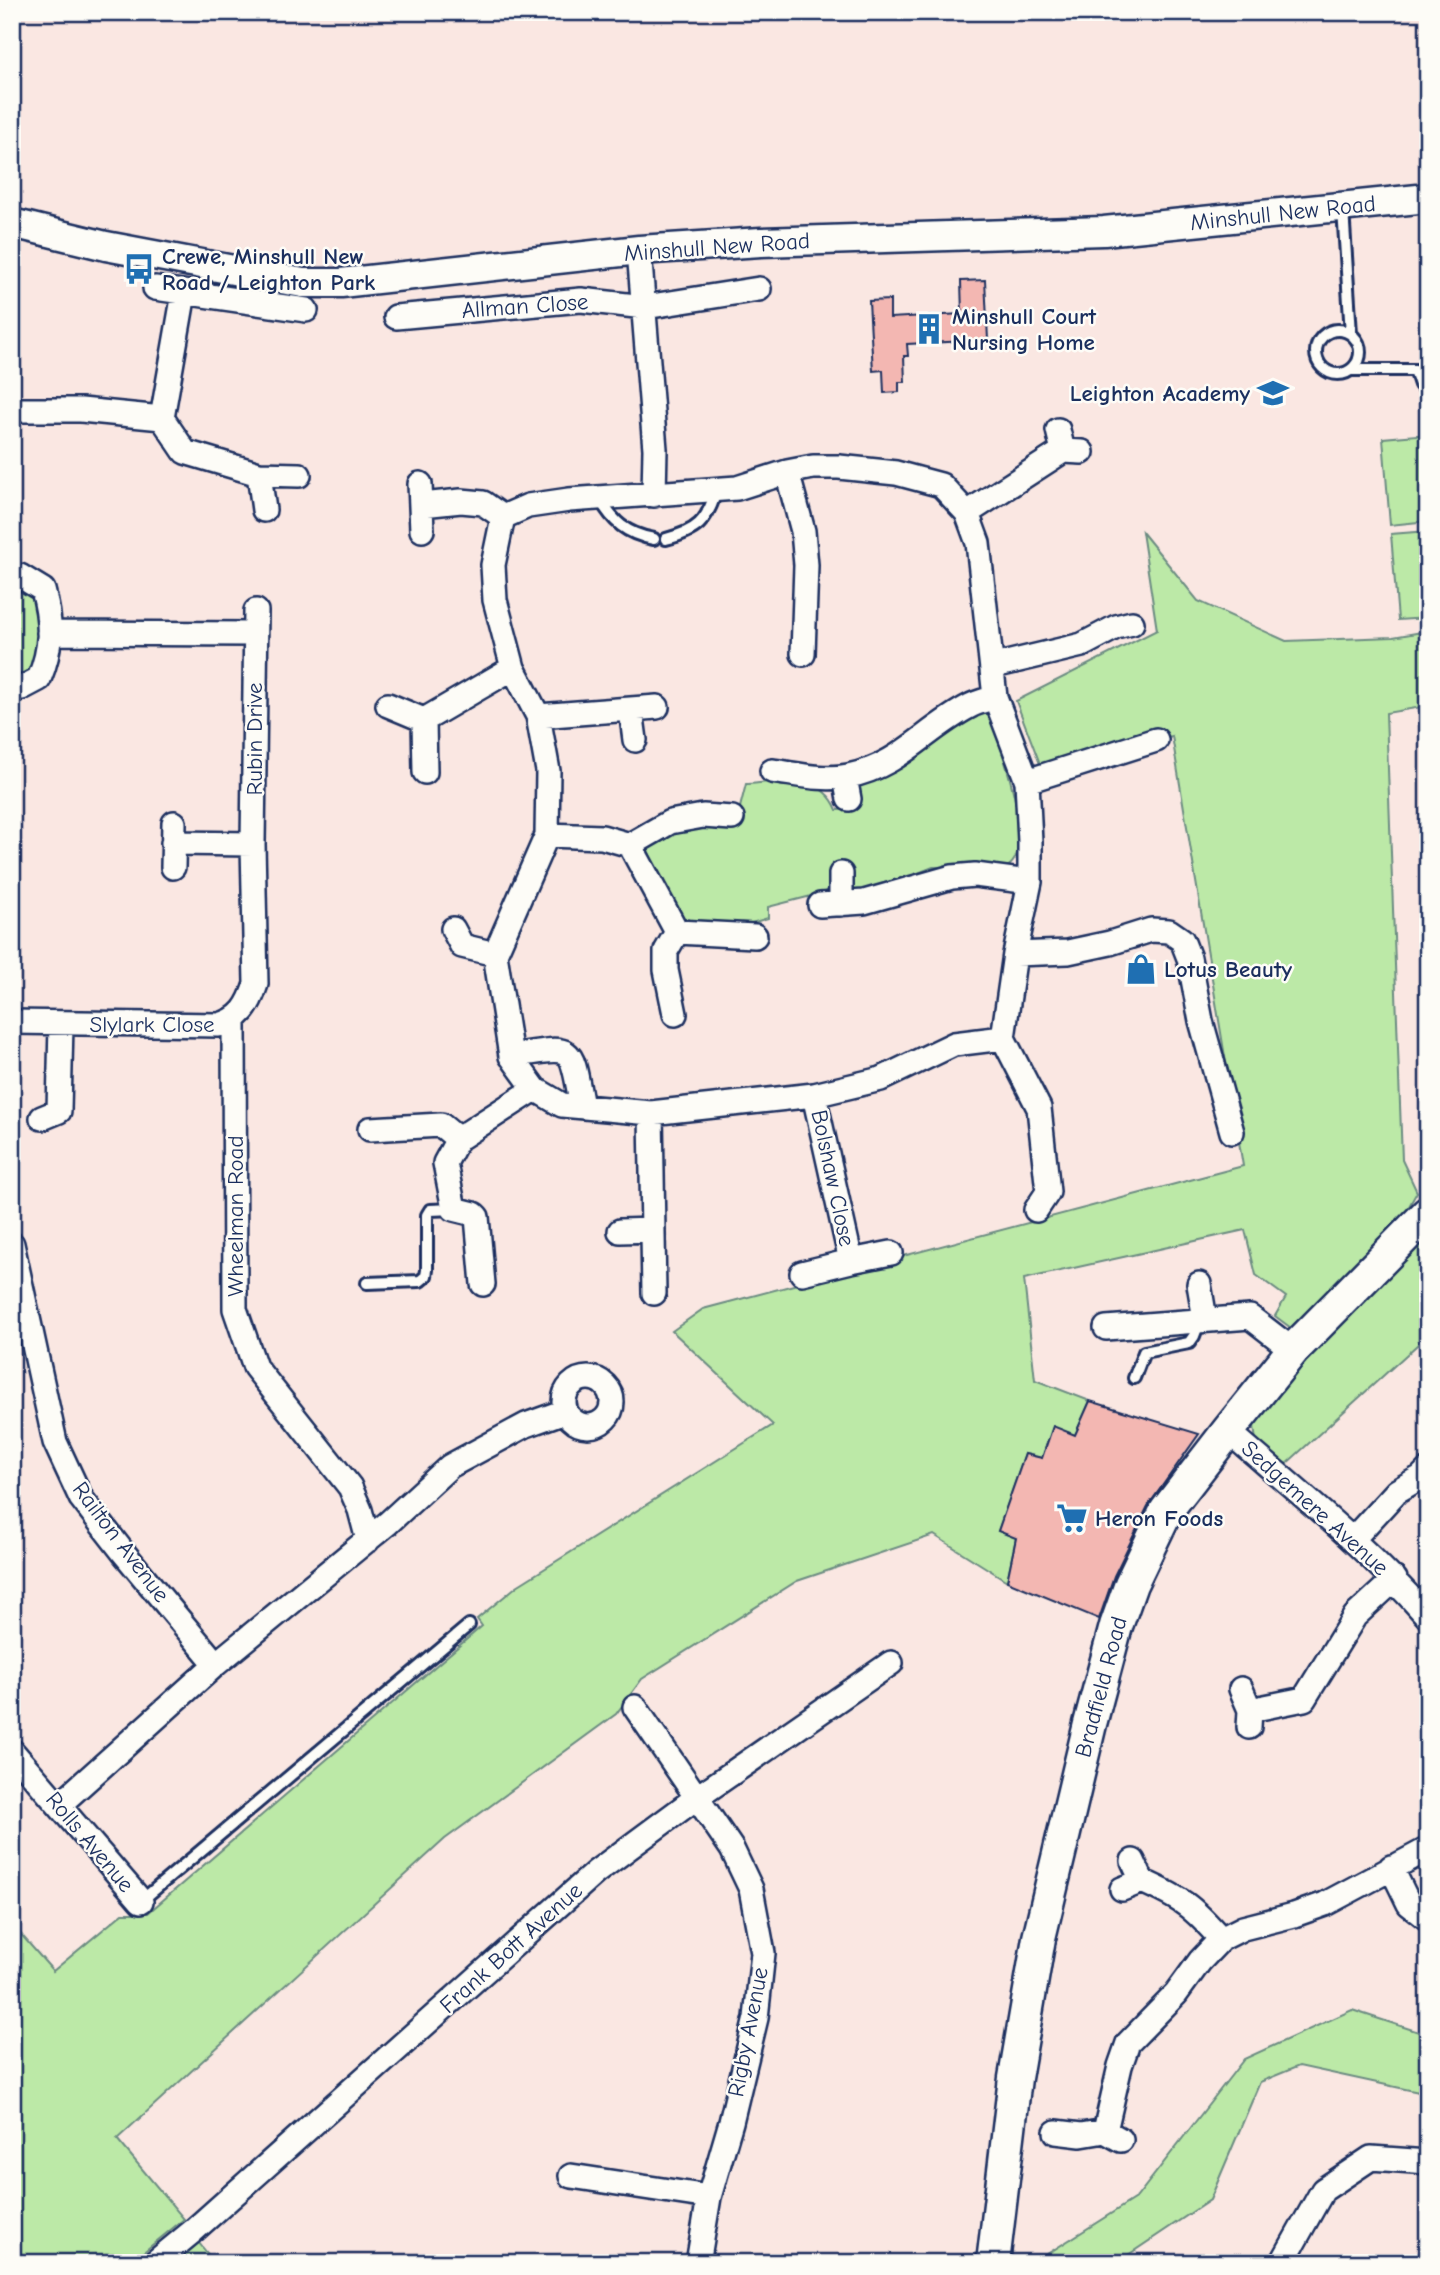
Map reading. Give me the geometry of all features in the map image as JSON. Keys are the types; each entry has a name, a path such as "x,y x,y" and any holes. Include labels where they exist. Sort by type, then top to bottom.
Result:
{"main road":[{"name":"Bradfield Road","path":"993,2263 1015,2078 1039,1938 1116,1626 1131,1584 1166,1511 1228,1431 1293,1350 1428,1213"}],"street":[{"name":"Minshull New Road","path":"12,223 106,246 303,283 341,283 639,250 761,242 1104,231 1428,198"},
{"path":"639,250 654,449 654,495"},
{"path":"155,288 306,310"},
{"name":"Allman Close","path":"408,321 581,300 645,307 720,304 759,289"},
{"path":"184,293 162,418 185,452 259,474 299,474"},
{"path":"12,410 81,410 162,418"},
{"path":"967,513 1068,444"},
{"path":"503,517 528,506 737,488 787,472 813,467 896,472 941,485 967,513 978,543 995,697 1027,781 1030,882 1015,954 1003,1038 1039,1108 1048,1192 1035,1210"},
{"path":"787,472 803,531 806,565 803,654"},
{"path":"259,474 264,510"},
{"path":"422,530 421,495 482,503 503,517"},
{"path":"503,517 493,565 495,600 513,668 538,716 548,771 547,835 495,954 511,1056 535,1089 562,1105 651,1113 814,1095 881,1079 954,1045 1003,1038"},
{"path":"12,576 20,576 43,590 50,614 48,657 39,679 22,688 12,689"},
{"name":"Rubin Drive","path":"49,633 255,623 253,844"},
{"path":"993,666 1082,645 1116,627 1132,623"},
{"path":"424,720 513,668"},
{"path":"772,771 818,777 847,788 890,762 971,705 995,697"},
{"path":"388,705 424,720"},
{"path":"538,716 657,707"},
{"path":"631,710 635,740"},
{"path":"424,720 425,772"},
{"path":"1027,781 1156,740"},
{"path":"630,845 670,822 703,817 733,818"},
{"path":"173,867 173,833 253,844"},
{"path":"547,835 602,837 630,845 677,932"},
{"name":"Slylark Close","path":"12,1022 219,1026 234,1021 250,1004 256,984 253,844"},
{"path":"841,874 830,905 864,902 951,877 975,875 1030,882"},
{"path":"1015,954 1068,952 1151,930 1169,931 1182,940 1189,958 1201,1021 1232,1132"},
{"path":"677,932 755,936"},
{"path":"675,1014 666,970 666,951 677,932"},
{"path":"454,944 495,954"},
{"name":"Wheelman Road","path":"234,1021 235,1309 255,1367 350,1487 368,1539"},
{"path":"42,1118 59,1111 61,1024"},
{"path":"511,1056 551,1049 562,1049 569,1053 574,1061 582,1107"},
{"path":"483,1284 477,1217 454,1209 445,1163 458,1139 535,1089"},
{"name":"Bolshaw Close","path":"814,1095 851,1261"},
{"path":"651,1113 654,1293"},
{"path":"370,1129 441,1125 458,1139"},
{"path":"620,1231 653,1230"},
{"name":"Railton Avenue","path":"12,1244 55,1442 76,1487 123,1552 216,1664"},
{"name":"Bolshaw Close","path":"802,1273 891,1253"},
{"path":"1199,1284 1202,1320"},
{"path":"1106,1328 1250,1317 1293,1350"},
{"path":"59,1805 216,1664 368,1539 450,1465 526,1425 565,1411"},
{"name":"Sedgemere Avenue","path":"1228,1431 1353,1539 1395,1579 1428,1617"},
{"path":"1353,1539 1398,1491 1428,1470"},
{"path":"1241,1689 1250,1718 1304,1699 1355,1616 1395,1579"},
{"name":"Frank Bott Avenue","path":"154,2263 596,1872 696,1798 891,1662"},
{"name":"Rigby Avenue","path":"635,1707 732,1849 751,1889 763,1953 756,2018 731,2122 709,2197 698,2263"},
{"name":"Rolls Avenue","path":"12,1751 141,1901"},
{"path":"1056,2132 1113,2135 1120,2066 1128,2043 1176,1994 1221,1938 1242,1928 1325,1903 1428,1849"},
{"path":"1391,1867 1409,1904 1428,1919"},
{"path":"1132,1877 1175,1896 1196,1910 1221,1938"},
{"path":"1282,2263 1322,2190 1371,2158 1428,2162"},
{"path":"571,2176 593,2190 709,2197"}],"lane":[{"path":"1343,207 1351,334"},
{"path":"1337,330 1351,334 1360,345 1361,352 1357,365 1352,370 1345,374 1330,373 1319,364 1316,356 1318,342 1323,335 1337,330"},
{"path":"1352,370 1415,370 1420,385"},
{"path":"666,539 693,530 703,521 711,508 716,491"},
{"path":"599,498 610,517 622,529 654,539"},
{"path":"367,1283 420,1281 426,1276 427,1215 430,1210 454,1209"},
{"path":"1134,1378 1144,1352 1189,1343 1202,1320"},
{"path":"141,1901 469,1625"}],"green space":[{"path":"1428,434 1428,521 1390,525 1383,438"},
{"path":"1428,531 1428,618 1398,620 1391,534"},
{"path":"1142,532 1198,601 1286,641 1393,637 1428,631 1428,706 1386,713 1402,1160 1417,1192 1403,1217 1291,1328 1275,1316 1286,1297 1256,1275 1245,1230 1024,1279 1035,1380 1090,1401 1075,1435 1053,1427 1042,1458 1025,1454 998,1531 1016,1538 1007,1581 934,1535 797,1581 642,1679 616,1714 445,1839 117,2139 184,2219 130,2263 20,2263 12,2252 12,1924 53,1971 123,1913 148,1913 482,1626 477,1619 517,1586 773,1425 672,1331 703,1309 1243,1166 1172,736 1042,769 1016,701 1157,630"},
{"path":"12,587 25,591 36,600 41,624 39,645 32,669 12,678"},
{"path":"981,710 990,715 1008,771 1018,818 1019,840 1016,856 1007,867 933,867 868,893 851,889 847,868 832,867 829,889 823,893 768,907 768,918 732,929 677,917 646,846 689,823 735,827 746,784 798,782 821,790 837,810 853,809 855,793 865,780"},
{"path":"1428,1230 1428,1335 1284,1466 1256,1441 1253,1419 1261,1406"},
{"path":"1352,2010 1428,2035 1428,2094 1299,2066 1260,2082 1210,2200 1116,2263 1033,2263 1137,2197 1244,2059"},
{"path":"199,2243 215,2263 175,2263"}],"building":[{"name":"Minshull Court Nursing Home","path":"985,280 988,340 907,344 908,356 904,356 905,382 899,382 899,392 884,393 883,370 873,371 869,301 890,300 890,318 962,314 961,281"},
{"name":"Heron Foods","path":"1090,1401 1199,1434 1148,1506 1114,1576 1099,1619 1007,1581 1016,1538 998,1531 1025,1454 1042,1458 1053,1426 1075,1435"}],"place":[{"name":"Crewe, Minshull New Road / Leighton Park","path":"139,269"},
{"name":"Minshull Court Nursing Home","path":"929,329"},
{"name":"Leighton Academy","path":"1273,393"},
{"name":"Lotus Beauty","path":"1141,969"},
{"name":"Heron Foods","path":"1072,1518"}]}
